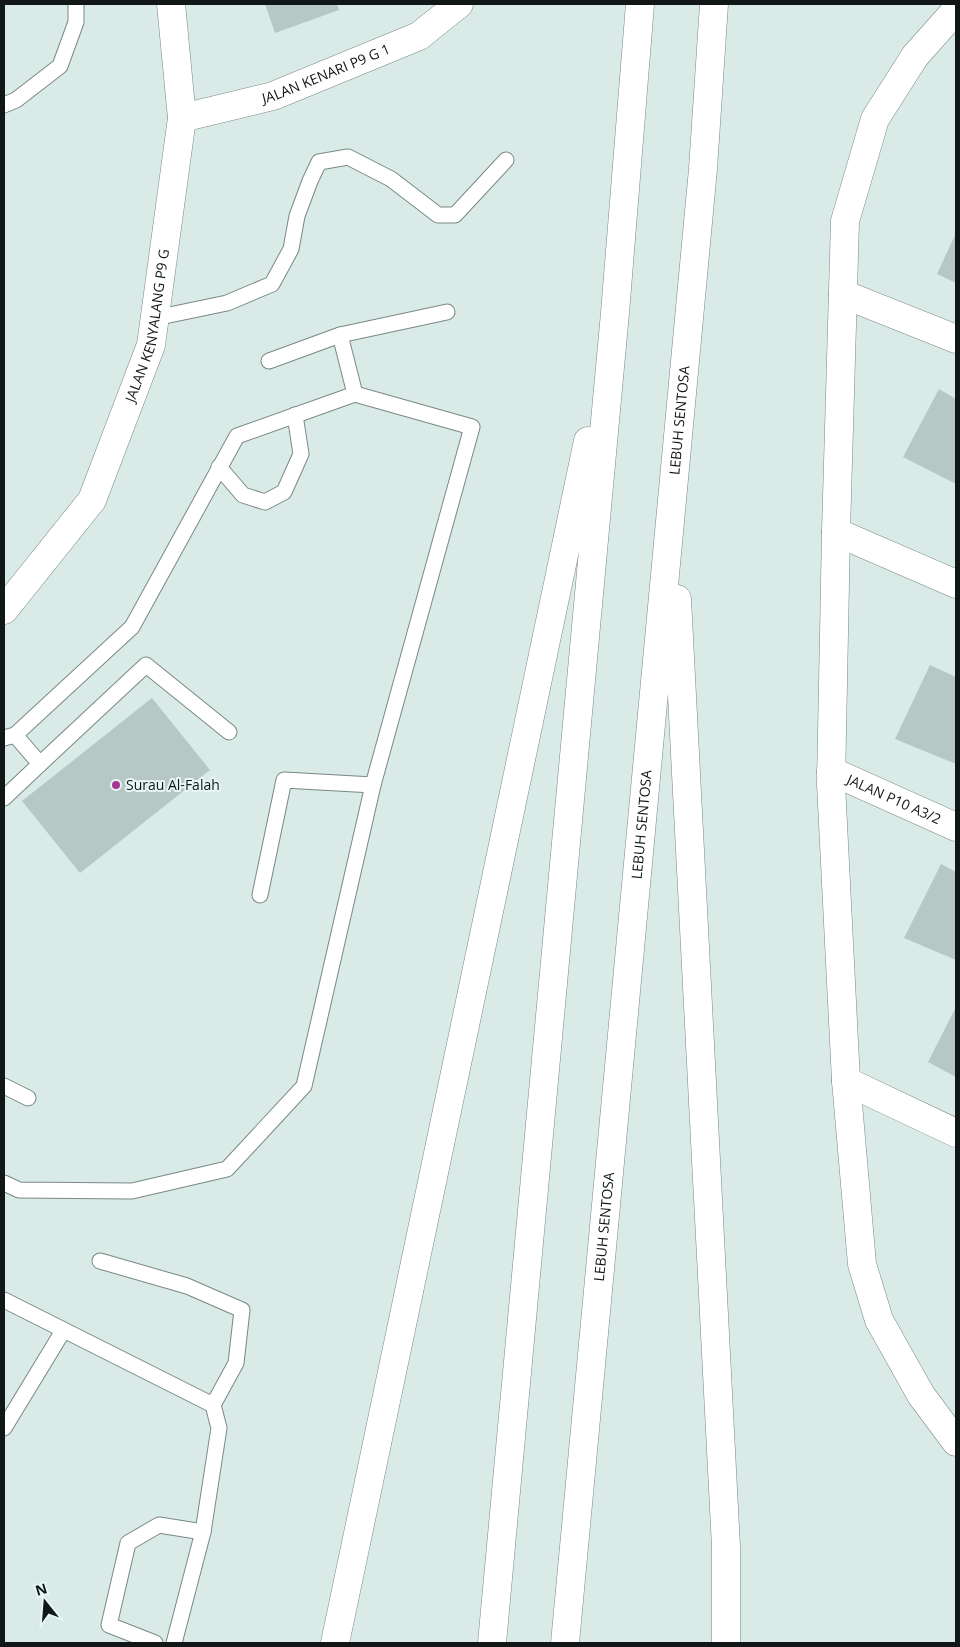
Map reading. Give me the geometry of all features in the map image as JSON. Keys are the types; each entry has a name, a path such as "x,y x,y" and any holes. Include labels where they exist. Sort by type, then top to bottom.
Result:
{"main road":[{"name":"JALAN KENYALANG P9 G","path":"4,610 92,500 151,345 182,118 172,4"},
{"name":"JALAN KENARI P9 G 1","path":"182,118 272,96 419,36 459,4"},
{"path":"492,1643 615,313 640,4"},
{"name":"LEBUH SENTOSA","path":"565,1643 703,169 714,4"},
{"path":"954,15 915,56 875,119 846,221 836,532 831,771 846,1081 862,1264 879,1320 921,1396 956,1442"},
{"path":"843,294 956,340"},
{"path":"335,1643 615,313"},
{"path":"672,502 726,1547 726,1643"},
{"path":"836,532 956,584"},
{"name":"JALAN P10 A3/2","path":"831,771 956,827"},
{"path":"846,1081 956,1133"}],"lane":[{"path":"4,105 16,100 60,66 76,22 76,4"},
{"path":"155,318 227,303 272,284 292,250 297,216 319,162 348,156 391,179 438,215 455,215 506,160"},
{"path":"269,361 340,335 447,312"},
{"path":"340,335 355,394"},
{"path":"4,1183 19,1190 132,1191 227,1169 304,1086 373,784 472,427 355,394 237,436 132,627 9,737 40,764"},
{"path":"220,468 243,496 265,502 284,492 301,454 295,415"},
{"path":"4,798 146,665 229,732"},
{"path":"260,895 284,780 373,784"},
{"path":"4,1086 28,1098"},
{"path":"100,1261 187,1286 242,1310 236,1363 213,1405 219,1428 202,1532 174,1643"},
{"path":"4,1300 213,1405"},
{"path":"4,1428 63,1331"},
{"path":"154,1643 108,1625 128,1544 159,1525 202,1532"}],"building":[{"path":"265,4 337,4 339,10 275,33"},
{"path":"956,233 956,283 937,274"},
{"path":"939,389 956,399 956,484 903,457"},
{"path":"930,665 956,677 956,764 895,739"},
{"name":"Surau Al-Falah","path":"152,698 210,770 80,873 22,801"},
{"path":"941,864 956,872 956,960 904,938"},
{"path":"956,1007 956,1077 928,1062"}],"place":[{"name":"Surau Al-Falah","path":"116,785"}]}
